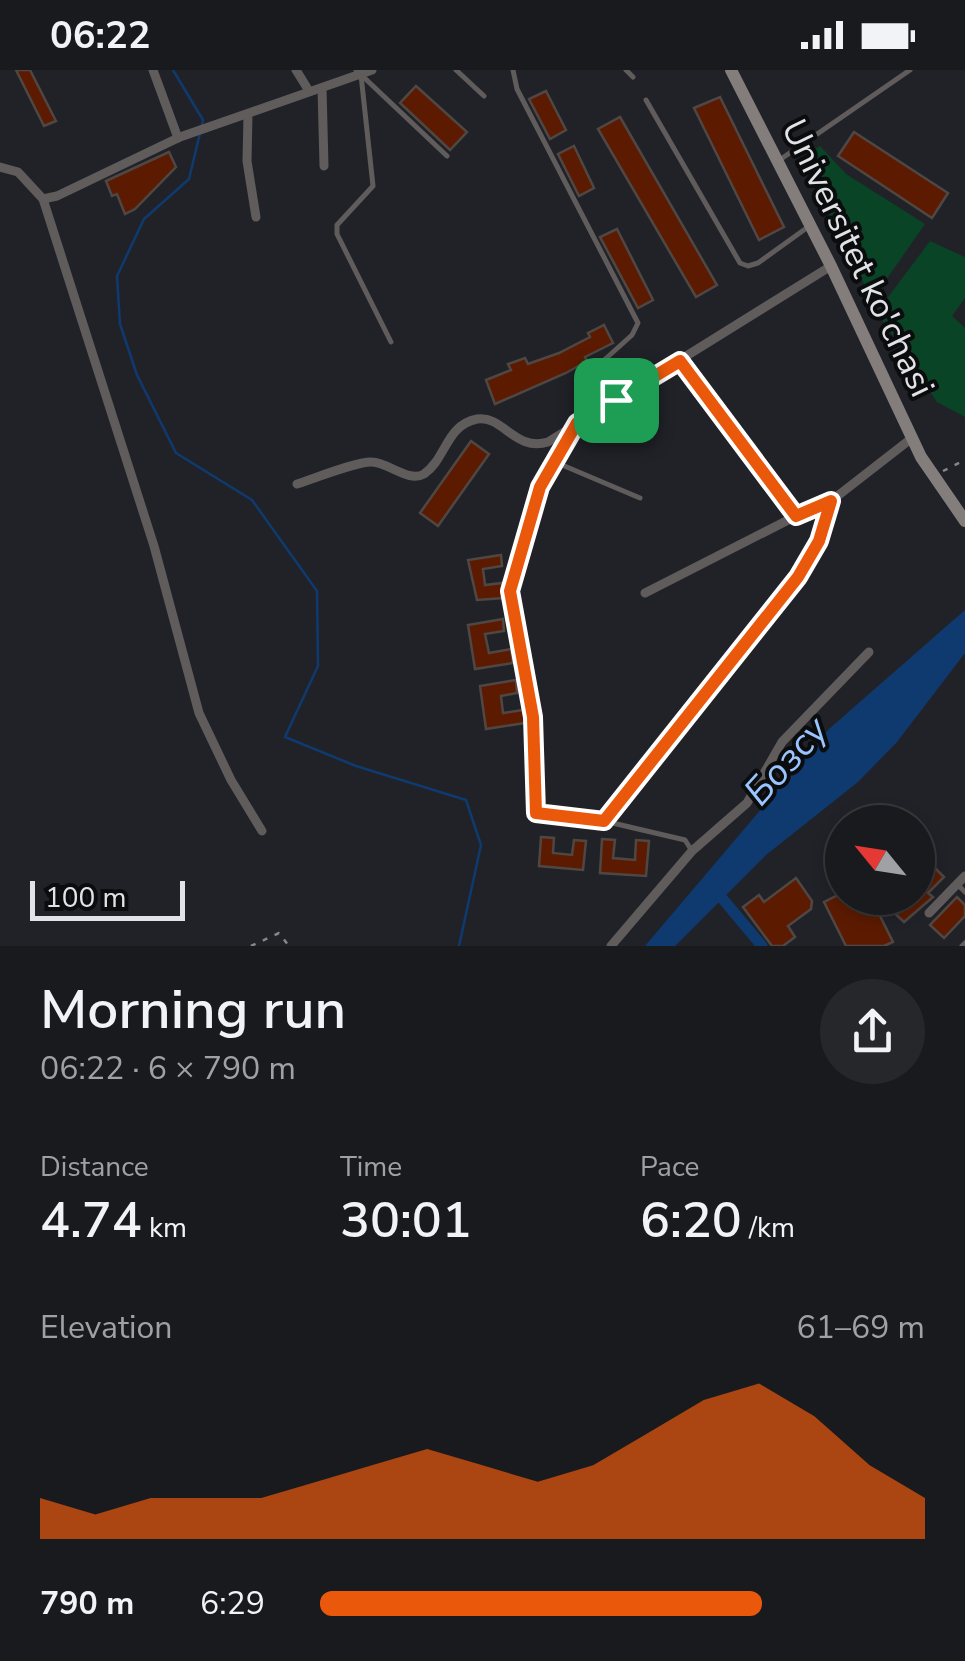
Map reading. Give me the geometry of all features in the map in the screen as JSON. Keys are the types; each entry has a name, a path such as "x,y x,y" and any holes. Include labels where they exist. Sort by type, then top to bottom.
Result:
{"main road":[{"name":"Universitet ko'chasi","path":"731,70 831,266 912,438 932,476 965,521"}],"street":[{"path":"153,70 180,137"},
{"path":"296,70 309,92"},
{"path":"42,199 58,196 180,137 372,70"},
{"path":"322,88 324,166"},
{"path":"248,114 247,161 256,216"},
{"path":"0,167 18,172 42,199 154,546 199,713 231,780 262,831"},
{"path":"297,484 372,462 414,476 425,473 456,430 479,419 488,420 522,442 536,445 616,400 831,266"},
{"path":"680,361 796,516"},
{"path":"536,813 533,717 510,591 540,487 577,423"},
{"path":"645,593 831,501 912,438"},
{"path":"604,821 798,577 819,541 831,501"},
{"path":"611,946 692,851 748,803 782,742 869,652"},
{"path":"935,908 962,884"}],"lane":[{"path":"456,70 484,96"},
{"path":"512,70 517,89 638,323 632,335 602,362 601,370 616,400"},
{"path":"626,70 632,77"},
{"path":"778,160 801,148 910,70"},
{"path":"358,72 447,156"},
{"path":"358,72 373,186 337,226 337,234 391,342"},
{"path":"646,100 740,263 758,263 810,226"},
{"path":"555,462 640,498"},
{"path":"536,813 604,821 685,840 692,851"}],"path":[{"path":"932,476 965,460"},
{"path":"250,946 279,933 288,946"}],"green space":[{"path":"820,146 846,174 925,224 872,300 801,158"},
{"path":"930,241 965,257 965,298 952,316 965,328 965,417 937,402 877,312"}],"water":[{"name":"Бозсу","path":"965,610 965,653 897,742 858,782 766,855 675,946 645,946 829,729"}],"building":[{"path":"16,70 30,70 56,121 44,126"},
{"path":"416,86 467,132 450,150 400,103"},
{"path":"546,91 566,130 550,139 529,99"},
{"path":"720,97 784,227 759,240 694,108"},
{"path":"620,117 717,285 696,297 598,129"},
{"path":"854,132 948,193 932,218 838,156"},
{"path":"574,146 594,188 579,196 558,154"},
{"path":"169,152 176,167 135,209 125,214 117,194 112,196 106,181"},
{"path":"617,229 653,300 638,308 600,237"},
{"path":"604,325 613,343 585,357 587,361 566,373 495,404 486,380 511,370 508,364 525,358 528,364 559,353"},
{"path":"471,441 489,454 438,526 420,513"},
{"path":"501,555 502,566 483,569 485,585 502,583 503,598 477,600 468,560"},
{"path":"503,619 504,631 485,634 489,653 511,649 513,663 475,669 468,625"},
{"path":"516,680 517,693 501,696 503,713 523,710 525,723 486,729 480,686"},
{"path":"541,837 554,838 553,853 572,855 574,840 586,841 583,870 539,866"},
{"path":"602,839 615,840 613,858 635,860 636,840 649,841 646,876 600,873"},
{"path":"935,868 944,877 935,886"},
{"path":"796,878 812,901 811,909 788,926 795,937 783,946 772,946 743,907 759,895 764,902"},
{"path":"957,897 965,905 965,916 944,938 930,925"},
{"path":"830,915 880,915 893,942 884,946 846,946"}],"waterway":[{"path":"173,70 203,120 202,125"},
{"path":"200,133 189,179 144,219 117,276 120,324 137,375 176,453 252,500 317,591 318,666 285,737 356,766 466,800 481,845 459,946"},
{"path":"716,891 762,946"}],"route":[{"path":"680,361 796,516 831,501 819,541 798,577 604,821 536,813 533,717 510,591 540,487 577,423 616,400 680,361"}]}
